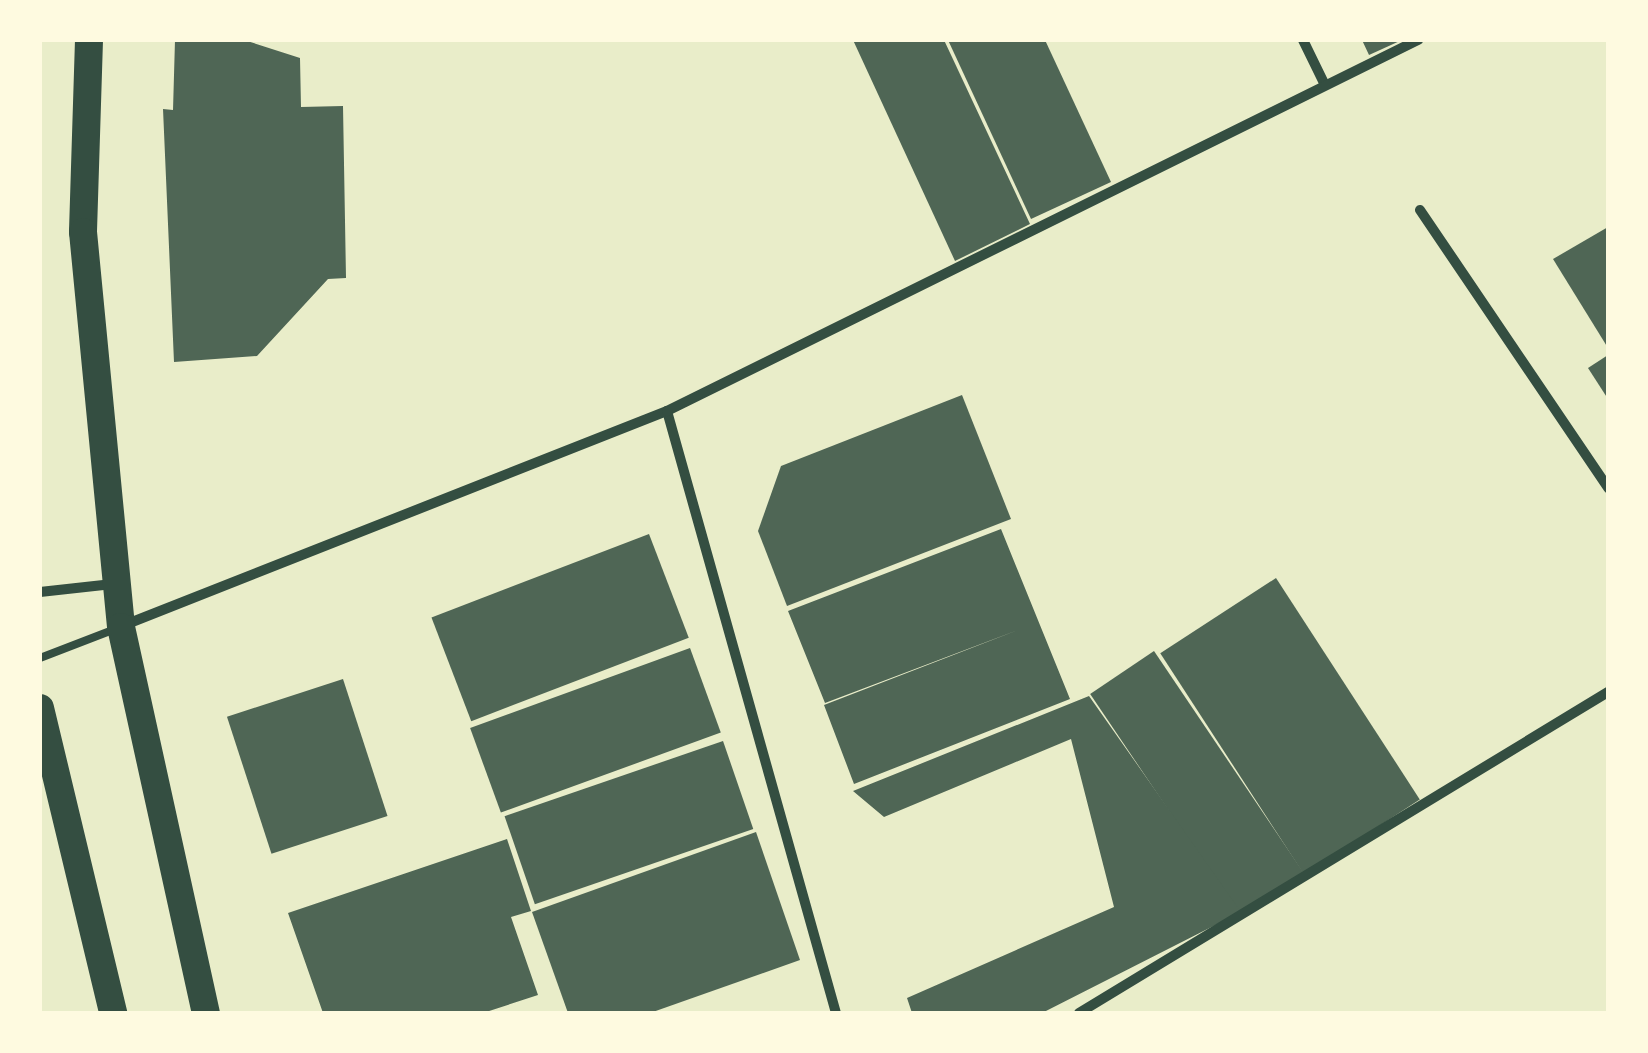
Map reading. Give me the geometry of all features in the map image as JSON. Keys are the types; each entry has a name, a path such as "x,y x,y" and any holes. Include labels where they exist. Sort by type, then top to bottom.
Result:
{"highway":[{"path":"89,40 83,232 121,627 206,1013"},
{"path":"40,708 113,1013"}],"street":[{"path":"1304,40 1324,82"},
{"path":"121,627 668,410 1324,82 1418,40"},
{"path":"1420,210 1608,488"},
{"path":"668,410 836,1013"},
{"path":"40,592 116,583"},
{"path":"1078,1013 1608,692"}],"lane":[{"path":"40,658 121,627"}],"building":[{"path":"175,40 244,40 300,58 301,107 343,106 346,278 328,279 257,356 174,362 163,109 173,110"},
{"path":"853,40 944,40 1030,224 955,261"},
{"path":"948,40 1045,40 1111,182 1031,219"},
{"path":"1362,40 1402,40 1369,55"},
{"path":"1608,227 1608,348 1553,259"},
{"path":"1608,355 1608,399 1588,368"},
{"path":"962,395 1011,519 787,606 758,531 781,466"},
{"path":"1001,529 1070,699 854,784 824,705 1023,628 825,703 788,611"},
{"path":"649,534 689,638 471,721 431,617"},
{"path":"1276,578 1420,799 1304,875 1160,653"},
{"path":"690,648 721,733 501,813 470,728"},
{"path":"1154,651 1305,875 1241,918 1090,694"},
{"path":"343,679 387,816 271,854 227,717"},
{"path":"1089,696 1241,912 1042,1013 912,1013 907,998 1114,907 1071,739 884,817 853,791"},
{"path":"723,741 753,829 535,904 505,816"},
{"path":"756,832 800,960 650,1013 568,1013 532,912"},
{"path":"507,839 531,911 511,917 538,995 483,1013 323,1013 288,913"}]}
